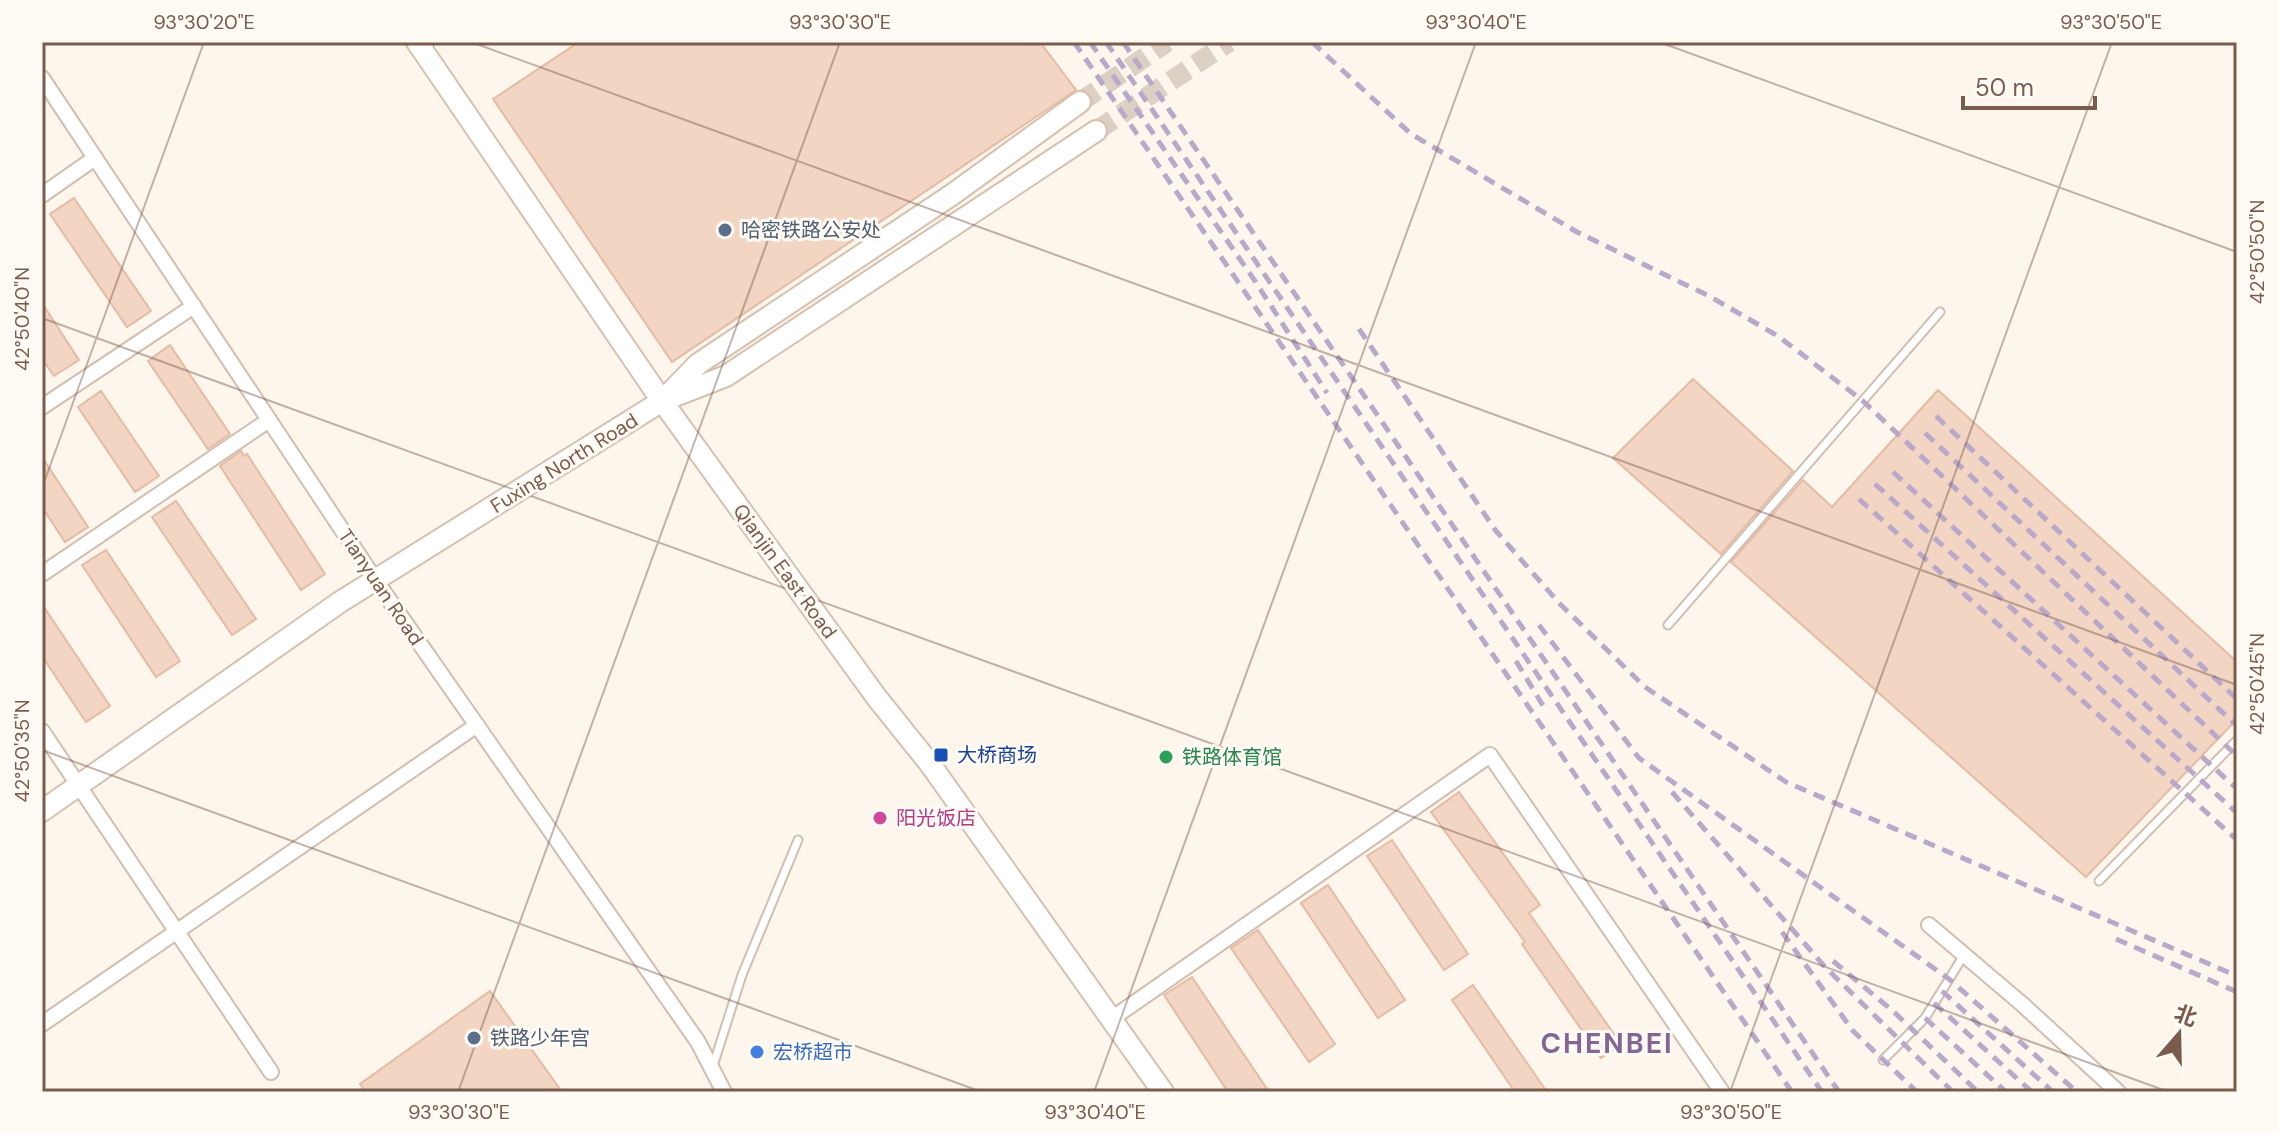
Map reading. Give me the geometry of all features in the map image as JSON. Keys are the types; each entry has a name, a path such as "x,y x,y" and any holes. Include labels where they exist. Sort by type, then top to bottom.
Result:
{"street":[{"name":"Qianjin East Road","path":"417,42 662,401 877,698 930,764 1163,1092"},
{"name":"Tianyuan Road","path":"42,78 376,581 713,1067 724,1092"},
{"path":"662,401 698,364 953,194 1080,102"},
{"name":"Fuxing North Road","path":"42,811 376,581 662,401 726,376 1096,131"},
{"path":"42,195 95,158"},
{"path":"42,407 194,306"},
{"path":"42,574 269,420"},
{"path":"42,1024 175,929 302,848 477,725"},
{"path":"42,731 271,1072"},
{"path":"1110,1020 1490,755 1722,1092"},
{"path":"1929,925 2118,1092"}],"lane":[{"path":"1668,625 1940,312"},
{"path":"2099,881 2237,740"},
{"path":"713,1067 742,975 798,840"},
{"path":"1883,1060 1925,1018 1964,955"}],"building":[{"name":"哈密铁路公安处","path":"579,42 1040,42 1076,90 672,362 493,99"},
{"path":"74,198 151,311 127,327 50,214"},
{"path":"42,303 79,360 54,376 42,359"},
{"path":"170,345 230,434 208,449 148,361"},
{"path":"1693,379 1793,471 1721,554 1613,458"},
{"path":"1938,390 2237,662 2237,719 2086,877 1731,562 1803,480 1832,507"},
{"path":"101,391 159,476 135,492 78,407"},
{"path":"241,451 244,456 247,454 325,574 301,590 220,466"},
{"path":"42,457 88,527 65,542 42,507"},
{"path":"176,501 256,619 232,635 152,517"},
{"path":"106,550 180,661 156,677 82,565"},
{"path":"42,604 110,706 86,722 42,656"},
{"path":"1459,792 1540,905 1529,913 1621,1044 1601,1058 1522,944 1525,942 1431,812"},
{"path":"1392,840 1468,954 1444,970 1367,856"},
{"path":"1328,885 1405,1000 1378,1018 1301,903"},
{"path":"1258,930 1335,1044 1309,1062 1231,948"},
{"path":"1192,977 1269,1092 1228,1092 1164,995"},
{"path":"1473,985 1547,1092 1515,1092 1452,1000"},
{"name":"铁路少年宫","path":"490,991 562,1092 366,1092 360,1084"}],"tunnel":[{"path":"1080,102 1167,42"},
{"path":"1096,131 1229,42"}],"railway":[{"path":"1074,42 1792,1092"},
{"path":"1090,42 1255,281 1327,393"},
{"path":"1106,42 1822,1092"},
{"path":"1123,42 1839,1092"},
{"path":"1312,42 1411,134 1577,232 1709,296 1778,336 1863,401 2237,756"},
{"path":"1359,329 1496,531 1560,604 1645,687 1786,782 2237,976"},
{"path":"1936,416 2237,699"},
{"path":"1925,433 2237,726"},
{"path":"1893,472 2237,789"},
{"path":"1875,484 2237,813"},
{"path":"1859,499 2237,840"},
{"path":"1539,625 1639,758 1949,979 2077,1092"},
{"path":"1516,661 1545,709"},
{"path":"1672,792 1826,968 1953,1092"},
{"path":"1782,932 1853,1031 1917,1092"},
{"path":"2116,939 2237,992"},
{"path":"1833,961 1894,1012 1978,1092"},
{"path":"1942,991 2053,1092"},
{"path":"1934,1003 2032,1092"},
{"path":"1925,1018 2006,1092"}],"place":[{"name":"哈密铁路公安处","path":"725,230"},
{"name":"大桥商场","path":"941,755"},
{"name":"铁路体育馆","path":"1166,757"},
{"name":"阳光饭店","path":"880,818"},
{"name":"铁路少年宫","path":"474,1038"},
{"name":"宏桥超市","path":"757,1052"}],"district":[{"name":"CHENBEI","path":"1607,1043"}]}
